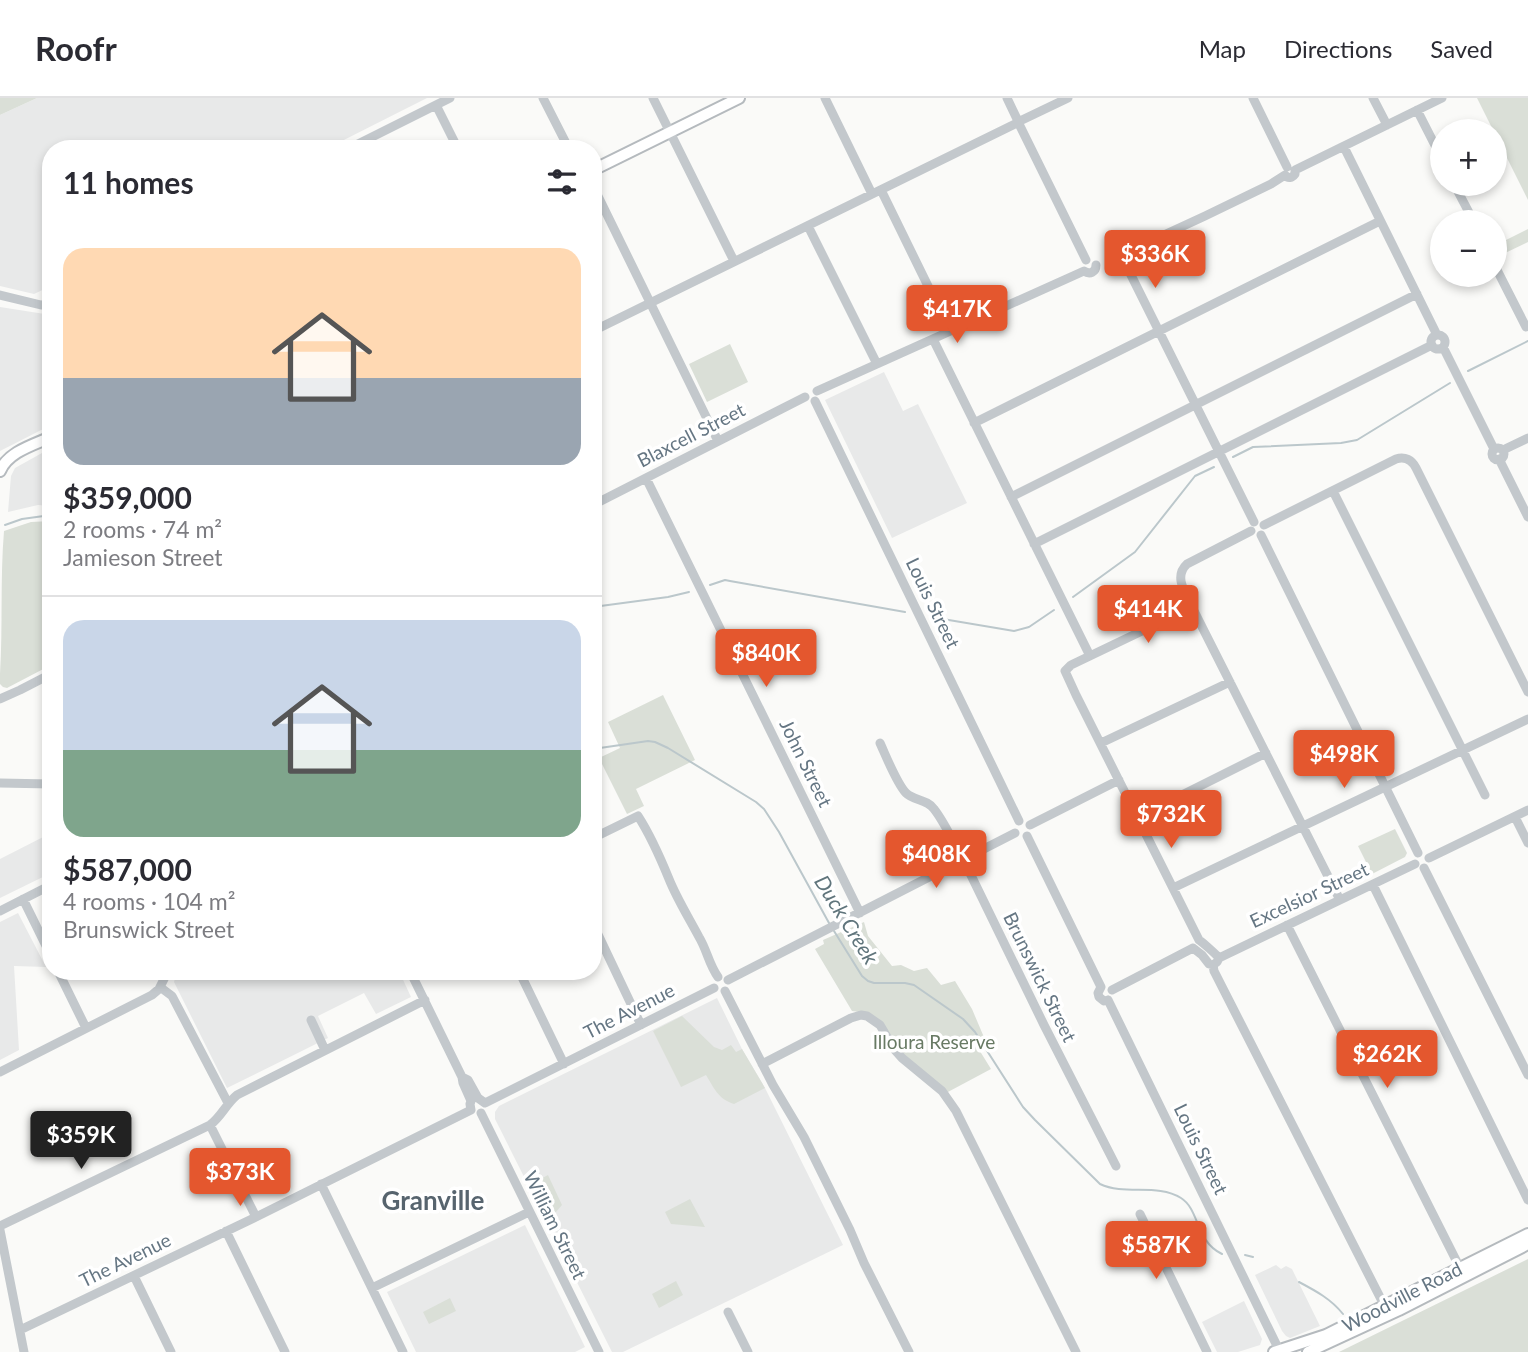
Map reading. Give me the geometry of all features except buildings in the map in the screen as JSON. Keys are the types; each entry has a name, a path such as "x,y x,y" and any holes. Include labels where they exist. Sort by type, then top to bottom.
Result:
{"main road":[{"path":"602,166 739,98"},
{"path":"0,471 12,456 42,441"},
{"name":"Woodville Road","path":"1308,1352 1384,1306 1528,1234"},
{"name":"Woodville Road","path":"1278,1352 1354,1326 1528,1244"}],"street":[{"path":"366,140 450,98"},
{"path":"544,98 565,140"},
{"path":"653,98 734,261"},
{"path":"825,98 950,331"},
{"path":"1007,98 1086,260"},
{"path":"602,327 1068,98"},
{"path":"1253,98 1289,171"},
{"path":"1373,98 1387,125"},
{"path":"1127,252 1271,184 1289,171 1442,98"},
{"path":"436,105 454,140"},
{"path":"1417,110 1430,135"},
{"path":"1344,147 1437,335 1444,339 1443,346 1499,453 1528,517"},
{"path":"602,204 718,441"},
{"path":"974,423 1380,220"},
{"path":"808,226 877,364"},
{"path":"1118,250 1127,252 1129,258 1125,263 1119,263 1115,258 1118,250"},
{"path":"1096,265 1115,258"},
{"path":"1086,260 1092,260 1096,265"},
{"path":"1084,271 1082,265 1086,260"},
{"path":"1125,263 1418,853"},
{"path":"816,396 877,364 1084,271 1093,272 1096,265"},
{"path":"1506,287 1526,327"},
{"path":"1011,497 1417,294"},
{"path":"0,295 42,305"},
{"path":"1432,345 1432,338 1437,335"},
{"path":"933,339 1090,656"},
{"path":"1432,345 1437,349 1443,346"},
{"path":"1034,544 1432,345"},
{"name":"Blaxcell Street","path":"602,500 805,397 808,389 814,388 816,396"},
{"name":"Louis Street","path":"816,396 1019,821"},
{"path":"1499,453 1528,438"},
{"path":"1340,900 1192,607 1180,577 1182,568 1402,457 1416,468 1528,692"},
{"name":"John Street","path":"646,478 860,913"},
{"path":"1332,491 1485,795"},
{"path":"1192,607 1071,665 1065,671 1173,888 1196,944"},
{"path":"0,699 42,679"},
{"path":"1101,743 1230,682"},
{"path":"1173,888 1528,719"},
{"name":"Brunswick Street","path":"880,743 904,791 912,798 930,803 937,813 1116,1166"},
{"path":"1138,817 1266,753"},
{"path":"1030,825 1119,780"},
{"path":"0,783 42,784"},
{"path":"1429,858 1528,810"},
{"path":"602,834 638,816 665,865 669,880 718,977"},
{"path":"1515,817 1528,843"},
{"path":"1016,833 1019,821 1030,825"},
{"path":"1016,833 1021,837 1027,836 1030,833 1030,825"},
{"path":"728,981 1016,833"},
{"path":"1027,836 1101,987"},
{"path":"1418,853 1429,858"},
{"path":"1418,853 1415,857 1419,866 1528,1075"},
{"path":"1419,866 1428,865 1429,858"},
{"name":"Excelsior Street","path":"1216,961 1340,900 1419,866"},
{"path":"1373,885 1528,1200"},
{"path":"0,911 42,890"},
{"path":"23,899 42,938"},
{"path":"1287,925 1460,1268"},
{"path":"1112,990 1203,941 1208,949 1215,953 1214,971 1384,1306"},
{"path":"602,944 641,1025"},
{"path":"723,976 728,981 729,985 724,991 714,988 714,980 718,977 723,976"},
{"path":"62,980 86,1028"},
{"path":"0,1072 152,995 164,980"},
{"name":"William Street","path":"415,980 463,1077 468,1080 477,1105 599,1352"},
{"path":"523,980 564,1064"},
{"path":"1101,987 1107,986 1112,990"},
{"path":"160,987 172,996 228,1103"},
{"path":"1101,987 1098,993 1104,1001 1112,996 1112,990"},
{"name":"The Avenue","path":"20,1330 256,1217 714,988"},
{"path":"724,991 773,1086 804,1137 909,1352"},
{"path":"24,1352 0,1228 210,1125 237,1095 425,1000"},
{"name":"Louis Street","path":"1108,1000 1278,1352"},
{"path":"762,1064 851,1018 867,1016 880,1025 894,1049 942,1091 956,1111 1076,1352"},
{"path":"311,1020 326,1050"},
{"path":"210,1125 256,1217"},
{"path":"321,1184 403,1352"},
{"path":"372,1288 529,1212"},
{"path":"1140,1214 1207,1352"},
{"path":"226,1231 285,1352"},
{"path":"134,1276 167,1350"},
{"path":"728,1312 748,1352"}],"shaded area":[{"path":"37,98 427,98 344,140 42,140 42,290 34,294 0,286 0,115"},
{"path":"0,307 42,314 42,430 0,451"},
{"path":"884,372 903,411 918,404 967,503 892,538 825,400"},
{"path":"42,453 42,505 8,512 11,476 15,468"},
{"path":"42,838 42,877 0,898 0,859"},
{"path":"18,913 42,959 42,967 14,966 19,1050 0,1060 0,922"},
{"path":"403,980 411,997 376,1014 364,993 318,1016 328,1038 227,1088 174,982"},
{"path":"717,998 843,1245 623,1352 612,1352 495,1119 495,1112 499,1106"},
{"path":"525,1225 585,1347 575,1352 416,1352 387,1292"},
{"path":"1276,1265 1281,1269 1286,1266 1292,1269 1320,1326 1290,1338 1282,1331 1255,1275"},
{"path":"1244,1301 1262,1339 1260,1345 1238,1352 1217,1352 1202,1322"}],"green space":[{"path":"0,98 37,98 0,115"},
{"path":"1477,98 1528,98 1528,200 1507,158 1507,119 1488,119"},
{"path":"1528,229 1528,242 1507,252 1507,240"},
{"path":"730,344 748,382 707,402 689,364"},
{"path":"42,521 42,670 7,688 0,684 4,531 31,522"},
{"path":"663,695 695,760 636,789 644,806 627,814 602,764 602,757 620,748 608,722"},
{"path":"1395,829 1407,853 1405,857 1372,874 1358,846"},
{"name":"Illoura Reserve","path":"864,922 868,936 892,966 901,965 914,971 927,968 941,985 955,981 972,1009 986,1042 978,1048 991,1069 946,1093 902,1055 866,1013 852,1011 815,949 824,944 823,940"},
{"path":"682,1016 714,1047 722,1050 731,1045 736,1052 742,1049 765,1088 734,1104 720,1096 706,1075 681,1087 653,1031"},
{"path":"548,1175 562,1205 549,1220 531,1184"},
{"path":"690,1199 705,1227 671,1224 665,1212"},
{"path":"1528,1259 1528,1352 1339,1352"},
{"path":"676,1281 683,1295 659,1308 652,1294"},
{"path":"450,1298 456,1311 429,1324 423,1312"}],"waterway":[{"path":"1468,371 1528,341"},
{"path":"1233,457 1253,447 1357,440 1450,383"},
{"path":"1073,597 1135,552 1195,476 1214,467"},
{"name":"Duck Creek","path":"5,525 42,516"},
{"path":"710,585 725,580 905,612"},
{"path":"602,606 689,592"},
{"path":"931,617 1014,631 1029,627 1054,610"},
{"name":"Duck Creek","path":"602,748 655,742 756,802 779,832 829,923"},
{"name":"Duck Creek","path":"834,931 862,976 868,981 914,985 963,1019 975,1032 1023,1107 1100,1184 1120,1189 1162,1191 1181,1198 1192,1210 1207,1241 1222,1254"},
{"name":"Duck Creek","path":"1245,1255 1253,1257"},
{"name":"Duck Creek","path":"1299,1282 1317,1292 1343,1314"}],"district":[{"name":"Granville","path":"433,1201"}]}
